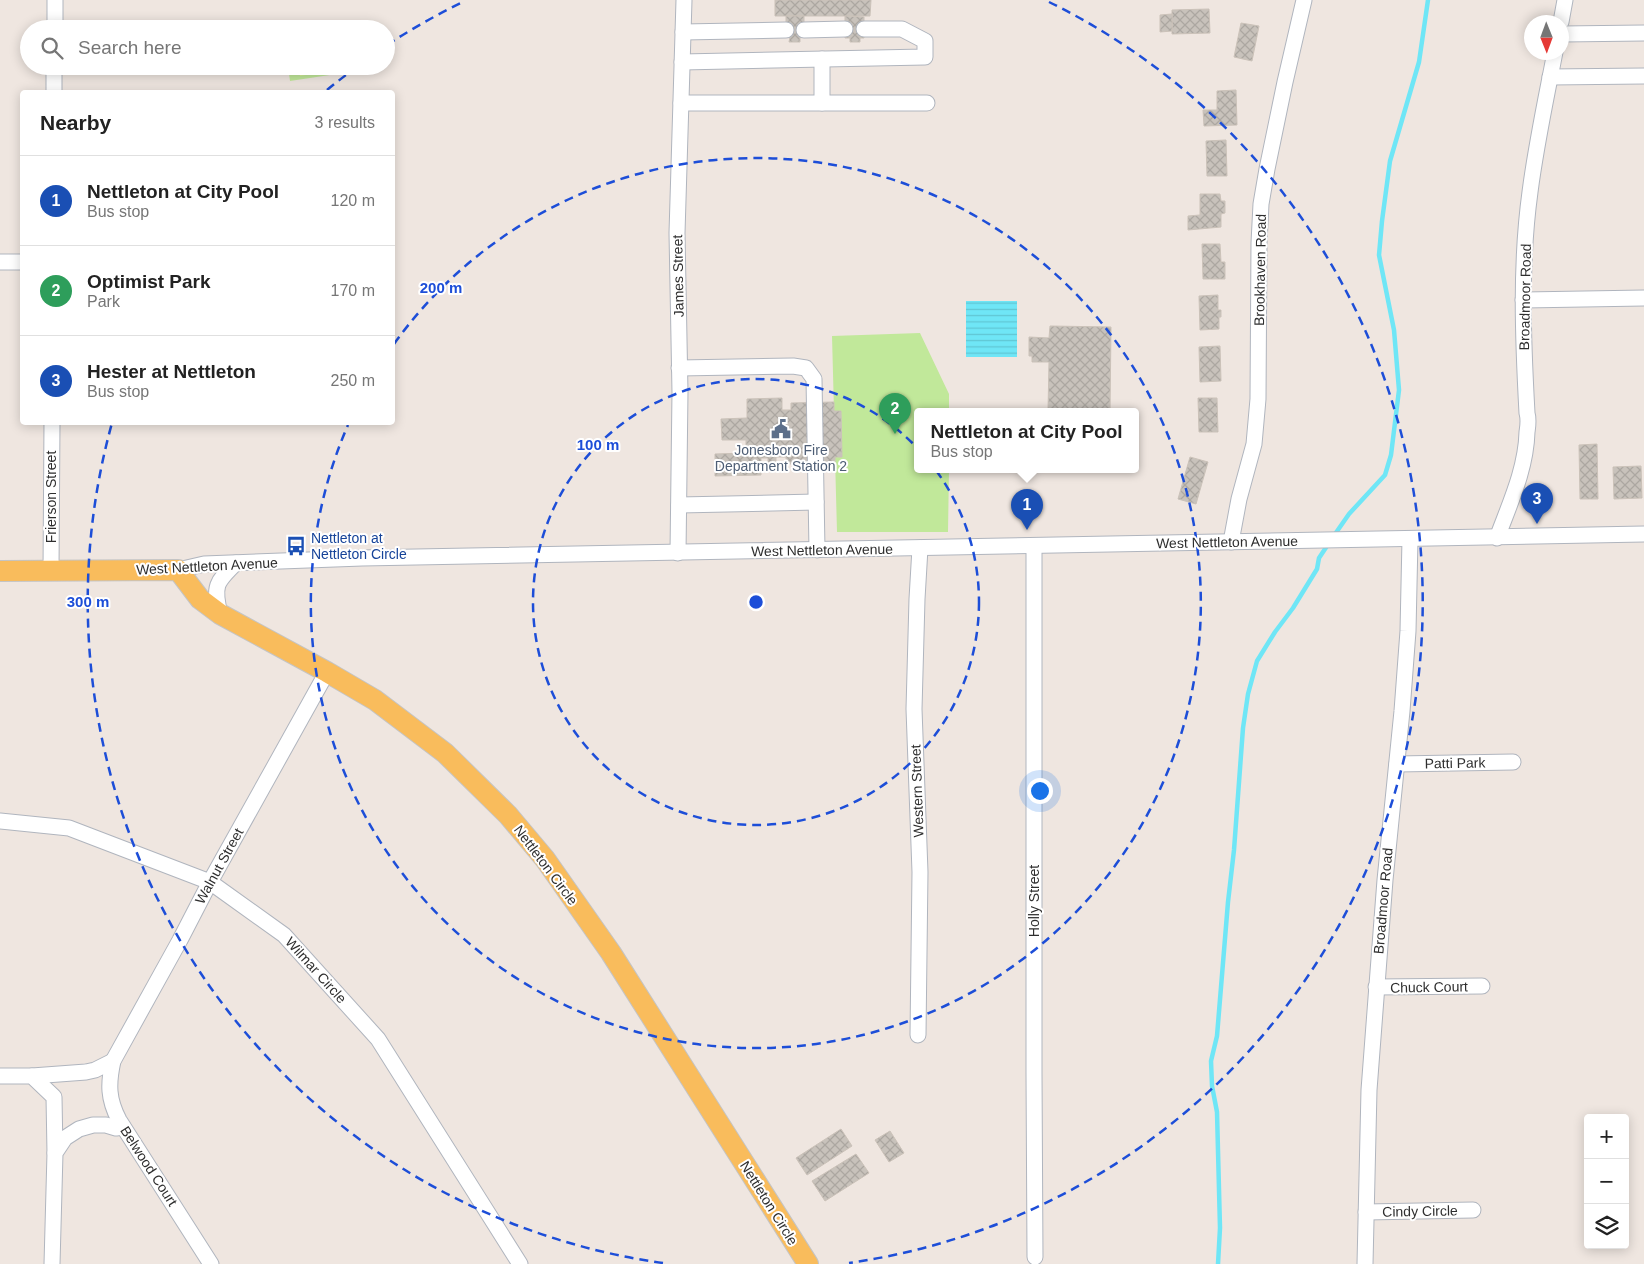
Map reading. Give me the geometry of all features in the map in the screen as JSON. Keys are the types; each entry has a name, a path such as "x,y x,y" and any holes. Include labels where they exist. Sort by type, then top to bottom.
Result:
{"main road":[{"name":"West Nettleton Avenue","path":"0,571 178,570"},
{"name":"Nettleton Circle","path":"178,570 200,599 220,614 375,700 445,753 508,815 545,860 612,953 808,1264"}],"street":[{"path":"55,0 55,20"},
{"name":"James Street","path":"678,553 680,368 677,233 684,0"},
{"name":"Brookhaven Road","path":"1231,542 1239,499 1254,444 1258,399 1261,204 1281,101 1304,0"},
{"path":"1562,15 1565,0"},
{"path":"682,62 925,57 925,41 902,29 864,29"},
{"path":"683,32 786,30"},
{"path":"804,30 845,30"},
{"path":"1569,34 1644,33"},
{"path":"822,59 822,103"},
{"name":"Broadmoor Road","path":"1497,538 1519,480 1528,441 1529,418 1527,413 1525,370 1524,300 1530,193 1539,131 1553,60"},
{"path":"54,75 54,90"},
{"path":"1550,77 1644,76"},
{"path":"681,103 927,103"},
{"path":"0,262 20,262"},
{"path":"1524,300 1644,298"},
{"path":"680,368 793,366 806,368 814,379 817,550"},
{"name":"Frierson Street","path":"51,570 52,425"},
{"path":"679,505 816,502"},
{"name":"West Nettleton Avenue","path":"178,570 204,564 372,558 1644,534"},
{"name":"Broadmoor Road","path":"1365,1264 1369,1090 1385,880 1408,630 1410,539"},
{"name":"Holly Street","path":"1034,546 1034,1083 1036,1257"},
{"name":"Western Street","path":"918,1035 920,872 914,709 920,548"},
{"path":"220,614 217,600 218,582 236,563"},
{"name":"Walnut Street","path":"113,1061 327,672"},
{"name":"Patti Park","path":"1397,764 1513,762"},
{"name":"Wilmar Circle","path":"0,821 69,828 210,882 284,935 378,1040 520,1264"},
{"name":"Chuck Court","path":"1376,987 1482,986"},
{"path":"0,1076 86,1072 95,1070 113,1061"},
{"name":"Belwood Court","path":"113,1061 109,1078 109,1091 114,1110 211,1264"},
{"path":"32,1076 54,1097 55,1154 52,1264"},
{"path":"55,1154 65,1138 79,1129 93,1125 123,1127"},
{"name":"Cindy Circle","path":"1366,1212 1473,1210"}],"green space":[{"path":"289,75 330,75 290,81"},
{"path":"920,333 949,394 949,408 914,408 914,473 949,473 948,532 837,532 835,457 842,457 841,411 834,411 832,336"}],"water":[{"path":"966,301 1017,301 1017,357 966,357"}],"building":[{"path":"775,0 871,0 870,16 775,16"},
{"path":"1209,9 1210,33 1172,34 1172,10"},
{"path":"1172,14 1172,31 1160,32 1160,15"},
{"path":"786,16 804,16 804,37 800,37 800,42 789,42 790,37 786,37"},
{"path":"845,16 864,17 864,38 860,38 860,42 850,42 850,38 845,38"},
{"path":"1241,23 1259,26 1252,61 1234,57"},
{"path":"1236,90 1237,125 1204,126 1203,110 1217,110 1217,91"},
{"path":"1226,140 1227,176 1207,176 1206,141"},
{"path":"1200,194 1220,194 1221,201 1225,201 1225,213 1221,214 1221,227 1188,230 1188,216 1200,215"},
{"path":"1202,244 1220,244 1221,262 1225,262 1225,279 1203,279"},
{"path":"1218,295 1218,310 1221,310 1219,329 1200,330 1199,296"},
{"path":"1050,326 1111,327 1110,408 1048,408 1049,362 1032,362 1032,356 1029,356 1029,337 1049,338"},
{"path":"1220,346 1221,381 1200,382 1199,347"},
{"name":"Jonesboro Fire Department Station 2","path":"782,398 782,410 791,410 791,403 834,402 834,411 841,411 842,457 835,457 835,464 792,465 786,464 786,457 776,457 776,465 768,465 768,458 761,458 761,475 715,476 715,454 746,453 746,440 722,440 721,419 747,418 747,399"},
{"path":"1198,398 1217,398 1218,432 1199,432"},
{"path":"1597,444 1598,499 1580,499 1579,445"},
{"path":"1190,457 1208,462 1196,504 1178,499"},
{"path":"1641,466 1642,498 1614,499 1613,467"},
{"path":"841,1129 852,1146 807,1175 796,1158"},
{"path":"890,1131 904,1153 889,1162 875,1140"},
{"path":"856,1154 869,1173 825,1201 812,1181"}],"waterway":[{"path":"1333,537 1349,514 1385,475 1391,455 1399,390 1394,330 1379,255 1390,161 1419,62 1428,0"},
{"path":"1218,1264 1220,1228 1217,1112 1212,1086 1211,1061 1217,1036 1243,728 1248,694 1257,661 1317,569 1319,558 1329,543"}],"place":[{"name":"Jonesboro Fire Department Station 2","path":"781,429"},
{"name":"Optimist Park","path":"895,434"},
{"name":"Hester at Nettleton","path":"1537,524"},
{"name":"Nettleton at City Pool","path":"1027,530"},
{"name":"Nettleton at Nettleton Circle","path":"296,546"}]}
